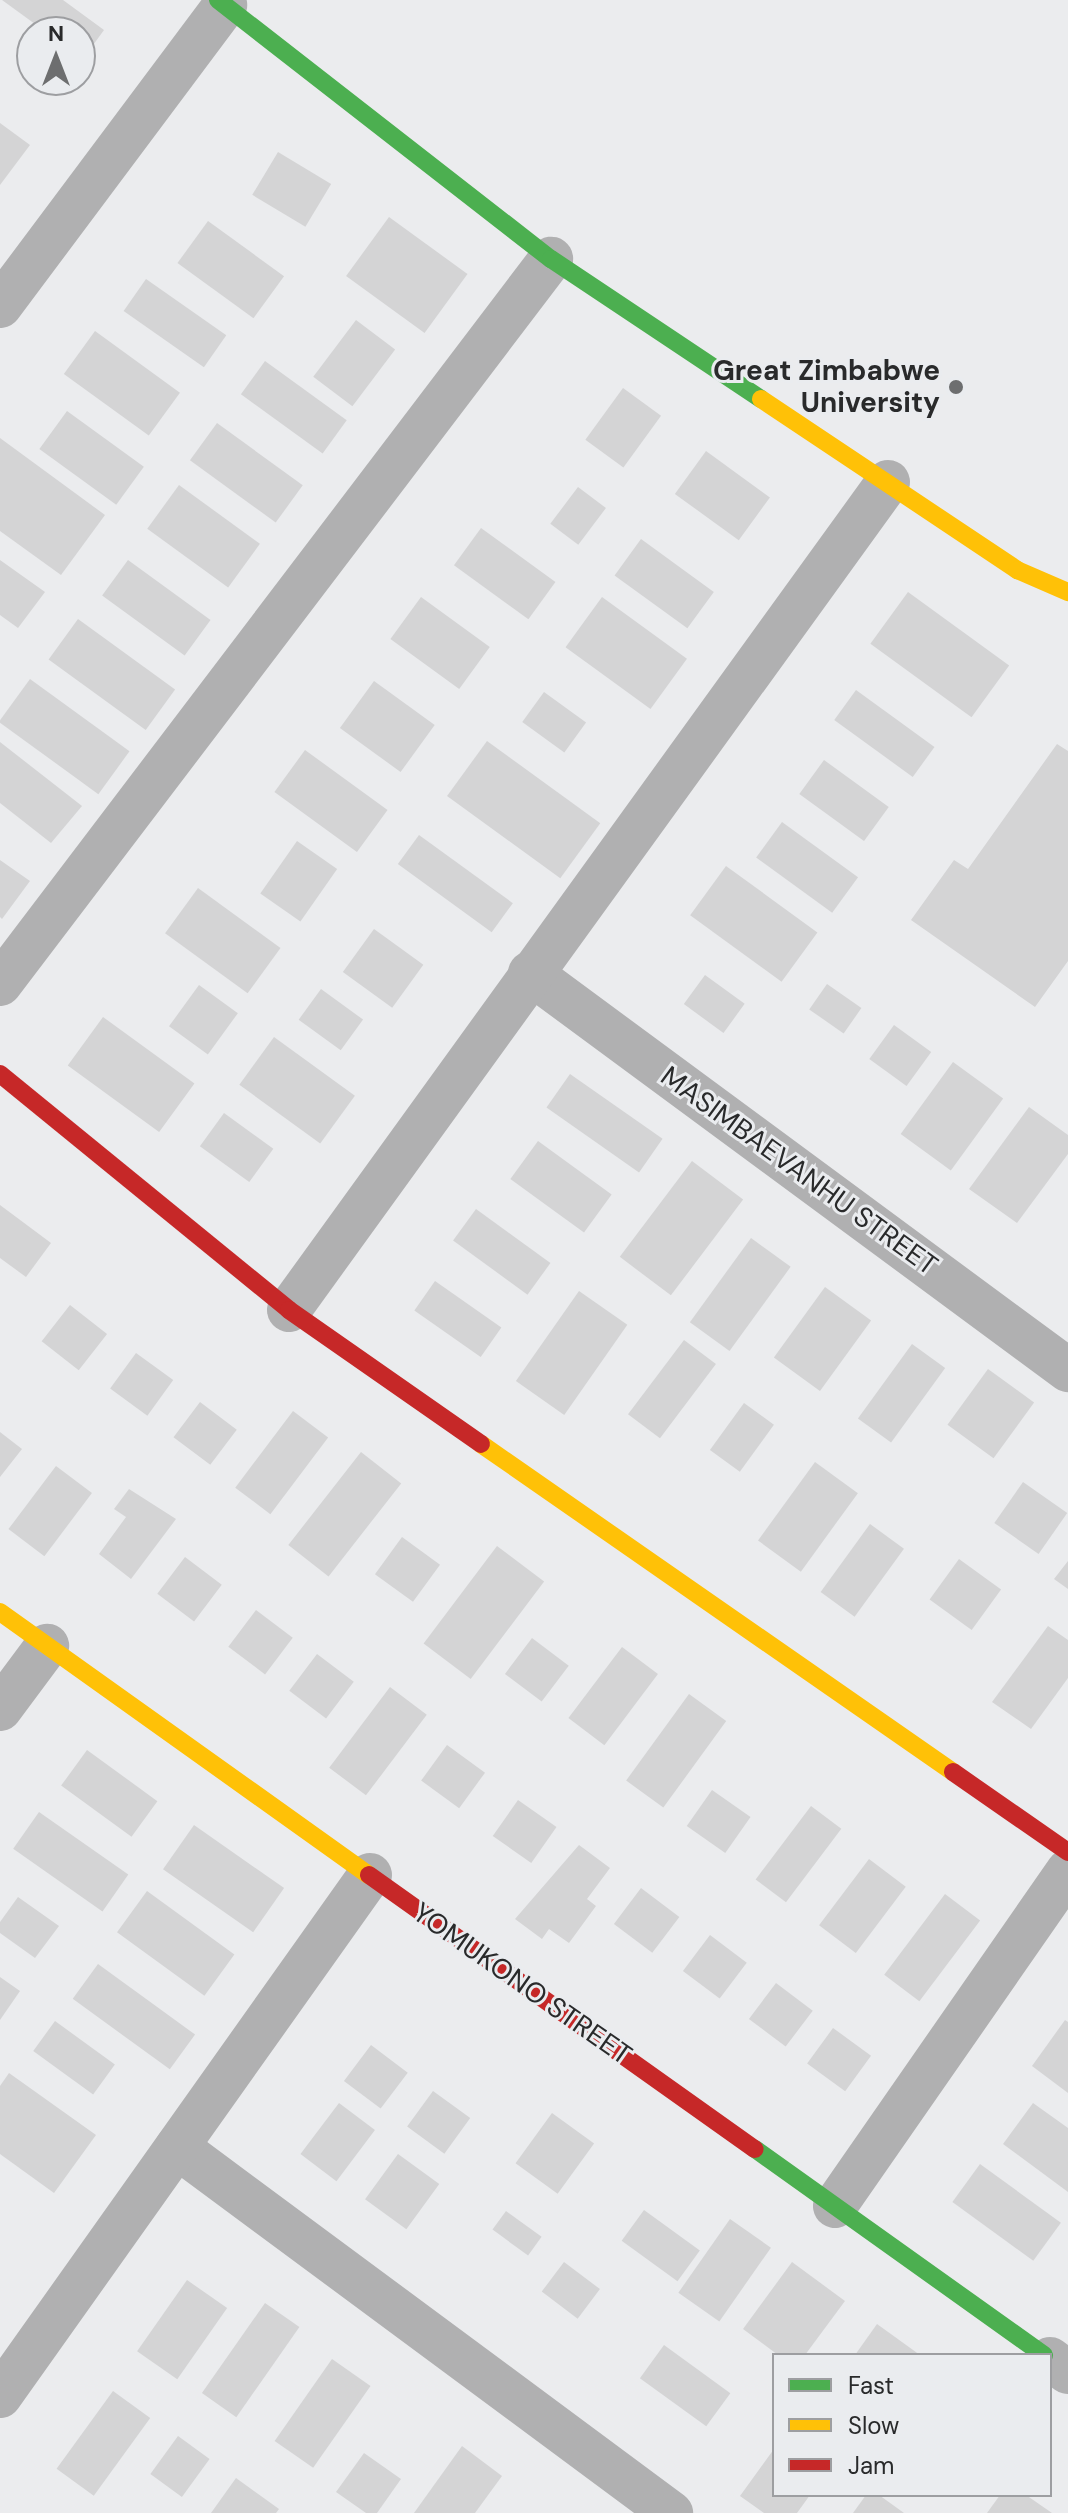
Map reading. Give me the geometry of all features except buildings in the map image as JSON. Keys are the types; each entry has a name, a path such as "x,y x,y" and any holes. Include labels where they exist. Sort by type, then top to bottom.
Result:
{"street":[{"path":"0,306 221,2 551,259 1017,570 1068,592"},
{"path":"0,984 551,259"},
{"path":"289,1310 888,482"},
{"name":"MASIMBAEVANHU STREET","path":"530,973 1068,1370"},
{"path":"0,1074 289,1310 1068,1852"},
{"name":"YOMUKONO STREET","path":"0,1612 1041,2353"},
{"path":"0,1709 47,1646"},
{"path":"835,2206 1068,1871"},
{"path":"0,2396 370,1875"},
{"path":"177,2147 671,2513"}],"traffic: fast":[{"path":"218,0 551,259 761,399"},
{"path":"755,2149 1041,2353"}],"traffic: slow":[{"path":"761,399 1017,570 1068,592"},
{"path":"481,1444 953,1772"},
{"path":"0,1612 369,1875"}],"traffic: jam":[{"path":"0,1074 289,1310 481,1444"},
{"path":"953,1772 1068,1852"},
{"path":"369,1875 755,2149"}],"place":[{"name":"Great Zimbabwe University","path":"956,387"}]}
